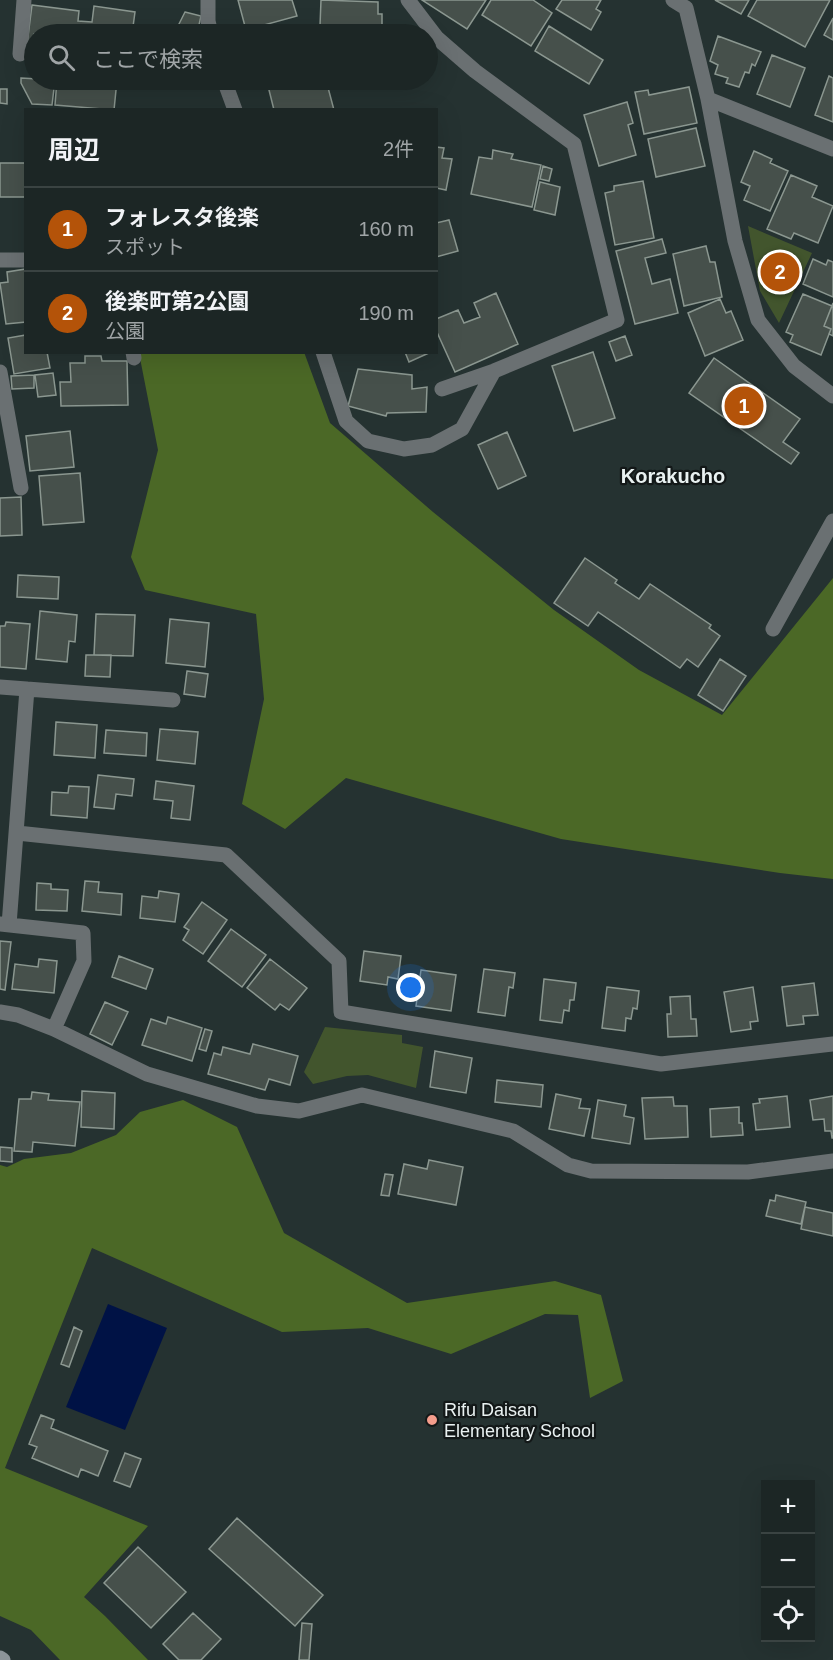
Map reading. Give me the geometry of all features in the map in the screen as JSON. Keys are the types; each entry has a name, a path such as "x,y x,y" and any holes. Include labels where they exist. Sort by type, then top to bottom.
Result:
{"street":[{"path":"20,54 24,0"},
{"path":"208,0 209,24"},
{"path":"408,0 426,24"},
{"path":"673,0 686,8 708,99 735,241 758,320 794,366 831,390"},
{"path":"438,39 476,71 574,144 616,320 494,371 442,389"},
{"path":"228,90 234,108"},
{"path":"708,99 833,149"},
{"path":"0,260 24,260"},
{"path":"324,354 346,421 368,441 404,449 432,445 462,429 494,371"},
{"path":"0,372 21,488"},
{"path":"773,629 833,521"},
{"path":"0,687 173,700"},
{"path":"27,689 16,833 5,925 83,933 84,961 54,1029"},
{"path":"16,833 226,855 339,961 341,1012 662,1064 833,1044"},
{"path":"0,1012 18,1015 54,1029 147,1074 257,1106 299,1111 362,1095 513,1131 568,1165 591,1171 748,1172 833,1161"}],"green space":[{"path":"748,226 812,253 779,323 760,291"},
{"path":"139,354 305,354 330,423 433,512 554,610 639,670 722,715 833,578 833,879 561,839 346,778 285,829 242,804 264,699 256,614 145,590 131,557 158,450"},
{"path":"325,1027 402,1035 402,1043 423,1047 416,1088 368,1075 347,1076 313,1084 304,1072"},
{"path":"183,1100 237,1127 284,1233 407,1303 555,1281 601,1295 623,1381 590,1398 578,1315 545,1314 451,1354 368,1328 282,1332 92,1248 5,1468 148,1526 84,1597 148,1660 60,1660 31,1630 0,1616 0,1165 7,1167 24,1159 71,1153 116,1135 140,1112"}],"shaded area":[{"path":"108,1304 167,1328 125,1430 66,1407"}],"building":[{"path":"238,0 292,0 297,16 268,24 244,24"},
{"path":"321,0 378,2 378,14 382,14 382,24 320,24"},
{"path":"422,0 486,0 467,29"},
{"path":"491,0 533,0 552,13 531,46 482,15"},
{"path":"562,0 601,0 596,9 601,12 591,30 556,9"},
{"path":"715,0 749,0 741,14"},
{"path":"757,0 830,0 805,47 748,16"},
{"path":"32,5 79,11 78,21 92,22 94,6 135,12 133,24 30,24"},
{"path":"185,12 201,16 199,24 179,24"},
{"path":"833,18 833,40 824,35"},
{"path":"549,26 603,60 589,84 535,51"},
{"path":"718,36 761,52 755,66 752,64 749,73 745,72 739,87 726,83 728,78 715,74 718,65 710,61"},
{"path":"772,55 805,68 790,107 757,94"},
{"path":"829,76 833,78 833,122 815,115"},
{"path":"21,78 24,78 24,89"},
{"path":"689,87 697,123 644,134 635,92 648,90 649,95"},
{"path":"0,89 7,89 7,104 0,103"},
{"path":"25,90 54,90 52,105 32,104"},
{"path":"56,90 116,90 114,108 55,105"},
{"path":"269,90 329,90 333,108 274,108"},
{"path":"627,102 633,123 628,125 636,155 599,166 584,115"},
{"path":"696,128 705,166 656,177 648,139"},
{"path":"438,147 444,148 442,158 452,159 446,190 438,188"},
{"path":"493,150 513,154 511,159 541,165 532,207 471,194 479,157 492,159"},
{"path":"754,151 772,159 770,163 788,171 770,211 744,200 750,186 741,182"},
{"path":"0,163 24,163 24,197 0,197"},
{"path":"543,166 552,169 549,181 540,179"},
{"path":"791,175 817,186 812,197 833,206 818,243 794,233 791,239 767,229"},
{"path":"643,181 654,238 615,245 605,193 614,191 614,186"},
{"path":"540,182 560,187 555,215 534,210"},
{"path":"449,220 458,251 438,256 438,223"},
{"path":"662,239 666,253 645,258 652,284 670,279 678,313 635,324 616,251"},
{"path":"706,246 710,262 715,262 722,297 684,306 673,254"},
{"path":"813,259 826,265 828,260 833,262 833,297 803,284"},
{"path":"24,269 24,322 6,324 0,283 8,282 7,272"},
{"path":"496,293 518,344 455,372 438,334 438,318 458,310 464,323 480,317 474,303"},
{"path":"803,294 832,306 824,326 831,329 821,355 790,342 793,335 786,332"},
{"path":"720,299 726,313 731,311 743,340 705,356 688,313"},
{"path":"833,303 833,336 829,334 831,329 824,326"},
{"path":"24,335 24,354 47,354 50,368 14,374 8,338"},
{"path":"625,336 632,355 616,361 609,342"},
{"path":"593,352 615,418 574,431 552,366"},
{"path":"406,354 427,354 409,362"},
{"path":"85,356 101,356 102,361 127,361 128,405 61,406 60,382 71,382 70,363 85,363"},
{"path":"714,358 800,419 783,442 799,453 791,464 689,393"},
{"path":"358,369 412,375 412,389 427,387 426,412 387,413 386,416 348,406"},
{"path":"53,373 56,395 38,397 35,375"},
{"path":"34,375 34,388 12,389 11,376"},
{"path":"70,431 74,467 30,471 26,436"},
{"path":"507,432 526,476 498,489 478,445"},
{"path":"80,473 84,522 43,525 39,476"},
{"path":"21,497 22,535 0,536 0,498"},
{"path":"585,558 617,580 615,583 639,599 650,584 711,625 709,628 720,636 698,667 687,659 680,668 598,612 588,626 554,603"},
{"path":"18,575 59,577 58,599 17,597"},
{"path":"40,611 77,615 75,642 69,641 67,662 36,659"},
{"path":"96,614 135,615 133,656 94,655"},
{"path":"170,619 209,623 205,667 166,663"},
{"path":"6,622 30,624 26,669 0,667 0,626 5,626"},
{"path":"86,655 111,655 110,677 85,676"},
{"path":"720,659 746,676 723,711 698,695"},
{"path":"187,671 208,674 205,697 184,694"},
{"path":"56,722 97,725 95,758 54,755"},
{"path":"160,729 198,732 195,764 157,760"},
{"path":"106,730 147,733 146,756 104,753"},
{"path":"98,775 134,779 132,796 116,794 114,809 94,807"},
{"path":"156,781 194,786 190,820 171,818 173,801 154,799"},
{"path":"69,786 89,787 87,818 51,815 52,792 68,793"},
{"path":"85,881 99,882 98,892 122,894 121,915 82,911"},
{"path":"37,883 51,884 51,889 68,890 67,911 36,910"},
{"path":"159,891 179,894 175,922 140,918 142,896 158,898"},
{"path":"202,902 227,920 203,954 183,940 189,930 184,927"},
{"path":"231,929 266,955 242,987 208,961"},
{"path":"0,941 11,942 5,990 0,989"},
{"path":"364,951 401,956 398,979 388,977 387,985 360,981"},
{"path":"119,956 153,969 146,989 112,977"},
{"path":"39,959 57,961 54,993 12,989 15,964 38,967"},
{"path":"270,959 307,988 289,1010 280,1004 275,1010 247,988"},
{"path":"484,969 515,973 513,988 509,987 505,1016 478,1012"},
{"path":"421,970 456,975 451,1011 416,1006"},
{"path":"544,979 576,983 574,1000 570,1000 569,1011 564,1010 562,1023 540,1020"},
{"path":"814,983 818,1015 803,1016 804,1024 787,1026 782,987"},
{"path":"607,987 639,991 637,1009 633,1008 631,1019 626,1018 625,1031 602,1028"},
{"path":"753,987 758,1021 750,1022 751,1029 731,1032 724,992"},
{"path":"690,996 691,1019 696,1019 697,1036 668,1037 667,1014 671,1014 670,997"},
{"path":"105,1002 128,1012 112,1045 90,1034"},
{"path":"168,1017 202,1028 192,1061 142,1045 151,1019 166,1024"},
{"path":"205,1029 212,1031 206,1051 199,1049"},
{"path":"253,1044 298,1056 290,1085 269,1079 265,1090 208,1074 214,1053 221,1055 223,1047 250,1054"},
{"path":"435,1051 472,1058 466,1093 430,1087"},
{"path":"497,1080 543,1085 541,1107 495,1102"},
{"path":"82,1091 115,1093 114,1129 81,1127"},
{"path":"32,1092 49,1094 48,1100 80,1102 75,1146 33,1142 32,1152 14,1151 19,1099 31,1099"},
{"path":"556,1094 581,1099 579,1108 590,1109 584,1136 549,1129"},
{"path":"787,1096 790,1127 756,1130 753,1104 760,1103 759,1099"},
{"path":"833,1096 832,1138 831,1131 825,1131 824,1119 813,1120 810,1100"},
{"path":"673,1097 674,1106 687,1106 688,1137 645,1139 642,1098"},
{"path":"598,1100 626,1105 624,1116 634,1118 630,1144 592,1138"},
{"path":"739,1107 739,1123 742,1123 743,1135 711,1137 710,1109"},
{"path":"0,1147 12,1148 12,1162 0,1161"},
{"path":"429,1160 463,1167 456,1205 398,1194 404,1164 427,1169"},
{"path":"385,1174 393,1175 389,1196 381,1195"},
{"path":"776,1195 806,1202 801,1224 766,1216 770,1200 775,1201"},
{"path":"805,1207 833,1213 833,1236 801,1229"},
{"path":"74,1327 82,1331 69,1367 61,1364"},
{"path":"41,1415 54,1420 51,1428 108,1451 98,1476 81,1469 78,1477 32,1458 37,1447 29,1444"},
{"path":"125,1453 141,1459 130,1487 114,1481"},
{"path":"237,1518 323,1595 295,1626 209,1549"},
{"path":"138,1547 186,1592 151,1628 104,1583"},
{"path":"193,1613 221,1639 201,1660 179,1660 163,1644"},
{"path":"302,1623 312,1624 309,1660 299,1660"}],"place":[{"name":"後楽町第2公園","path":"780,272"},
{"name":"フォレスタ後楽","path":"744,406"},
{"name":"Rifu Daisan Elementary School","path":"432,1420"}],"district":[{"name":"Korakucho","path":"673,476"}]}
